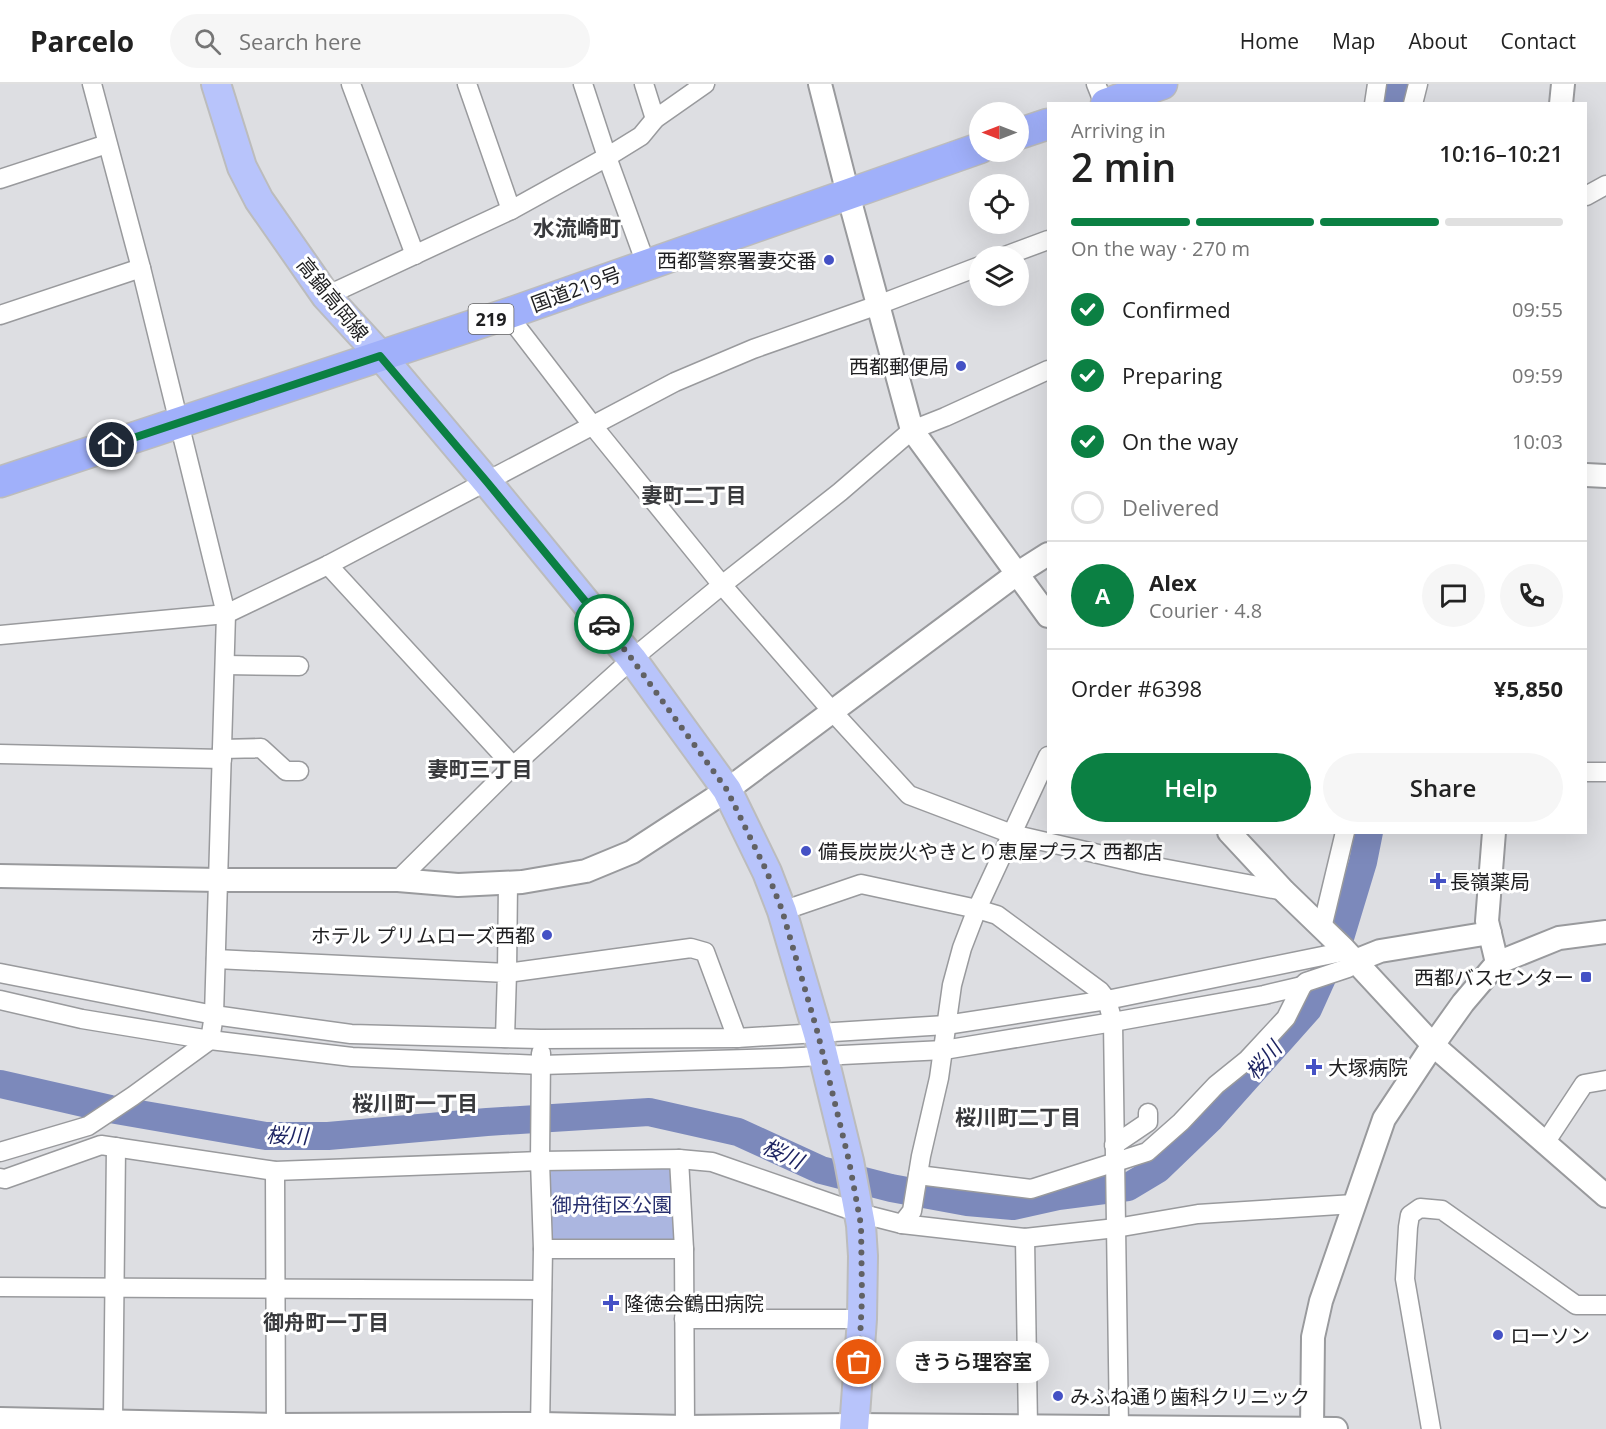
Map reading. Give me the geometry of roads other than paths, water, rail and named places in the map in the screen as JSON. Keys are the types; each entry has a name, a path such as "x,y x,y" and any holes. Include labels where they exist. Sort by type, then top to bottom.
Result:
{"highway":[{"path":"1111,102 1162,84"},
{"path":"1029,130 1047,124"},
{"name":"国道219号","path":"0,482 507,314 969,152"}],"main road":[{"name":"高鍋高岡線","path":"216,84 243,167 259,200 326,296 487,482 632,659 727,790 767,872 782,910 820,1045 849,1161 861,1225 862,1319 854,1427"}],"street":[{"path":"0,1152 88,1126 210,1040 214,1015 226,614 141,268 92,84"},
{"path":"351,84 415,255"},
{"path":"467,84 511,210"},
{"path":"583,84 646,264"},
{"path":"644,84 655,119"},
{"path":"820,84 912,430 1047,615"},
{"path":"1096,84 1104,102"},
{"path":"1374,102 1377,84"},
{"path":"1414,102 1418,84"},
{"path":"1561,102 1563,84"},
{"path":"326,296 511,210 607,158 641,136 655,119 703,85"},
{"path":"0,180 107,144"},
{"path":"1587,195 1606,184"},
{"path":"1029,247 1047,240"},
{"path":"0,315 141,268"},
{"path":"0,635 226,614 328,565 675,382 753,348 878,305 969,270"},
{"path":"507,314 593,426 722,585 909,795 1012,834 1146,865 1284,891"},
{"path":"398,880 513,766 632,659 840,492 912,430 1047,370"},
{"path":"1587,475 1606,476"},
{"path":"0,876 398,880 458,885 522,882 586,871 632,852 727,790 1018,573 1047,555"},
{"path":"328,565 513,766"},
{"path":"225,665 299,666"},
{"path":"0,754 222,754 261,748 286,771 299,771"},
{"path":"907,1218 918,1179 939,1078 952,985 962,948 1047,758"},
{"path":"1587,772 1606,772"},
{"path":"1231,834 1433,1045 1606,1196"},
{"path":"1324,930 1345,834"},
{"path":"1494,834 1487,921 1497,963"},
{"path":"505,1038 508,882"},
{"path":"782,910 861,884 978,909 997,915 1100,991 1107,1000 1113,1022 1119,1428"},
{"path":"1312,1429 1312,1337 1321,1301 1383,1119 1463,1003 1497,963 1559,938 1606,932"},
{"path":"0,1000 82,1018 210,1040 352,1057 541,1065 820,1045 1107,1000 1301,961 1490,933"},
{"path":"216,959 507,973 691,948 705,952 737,1038"},
{"path":"0,973 214,1015 351,1034 541,1040 737,1038 820,1045 944,1050 1264,995 1304,984 1347,956"},
{"path":"918,1179 1031,1190 1114,1159 1147,1152 1181,1122 1216,1085 1247,1060 1286,1018 1304,984"},
{"path":"540,1427 543,1249 540,1161 541,1040"},
{"path":"1545,1143 1584,1084 1606,1080"},
{"path":"1114,1159 1148,1122 1148,1113"},
{"path":"0,1178 5,1179 100,1145 275,1171 540,1161 679,1159 712,1162 858,1209 1025,1238 1198,1214 1354,1204"},
{"path":"113,1422 116,1147"},
{"path":"679,1159 684,1249 686,1427"},
{"path":"275,1171 276,1427"},
{"path":"1431,1429 1405,1279 1410,1215 1420,1208 1442,1210 1576,1305 1606,1305"},
{"path":"1025,1238 1028,1427"},
{"path":"543,1249 684,1249"},
{"path":"0,1287 542,1290"},
{"path":"684,1319 862,1319"},
{"path":"0,1419 276,1427 1336,1429"}],"waterway":[{"name":"桜川","path":"1392,102 1396,84"},
{"name":"桜川","path":"0,1084 110,1109 266,1136 328,1136 487,1122 649,1112 738,1132 821,1170 891,1188 967,1202 1013,1206 1058,1196 1128,1187 1158,1169 1210,1119 1308,1009 1340,938 1363,862 1369,834"}],"place":[{"name":"西都警察署妻交番","path":"829,260"},
{"name":"西都郵便局","path":"961,366"},
{"name":"備長炭炭火やきとり恵屋プラス 西都店","path":"806,851"},
{"name":"長嶺薬局","path":"1438,881"},
{"name":"ホテル プリムローズ西都","path":"547,935"},
{"name":"西都バスセンター","path":"1586,977"},
{"name":"大塚病院","path":"1314,1067"},
{"name":"隆徳会鶴田病院","path":"611,1303"},
{"name":"ローソン","path":"1498,1335"},
{"name":"きうら理容室","path":"859,1362"},
{"name":"みふね通り歯科クリニック","path":"1058,1396"}],"district":[{"name":"水流崎町","path":"577,227"},
{"name":"妻町二丁目","path":"694,495"},
{"name":"妻町三丁目","path":"480,769"},
{"name":"桜川町一丁目","path":"415,1103"},
{"name":"桜川町二丁目","path":"1018,1117"},
{"name":"御舟町一丁目","path":"326,1322"}],"park label":[{"name":"御舟街区公園","path":"612,1204"}]}
